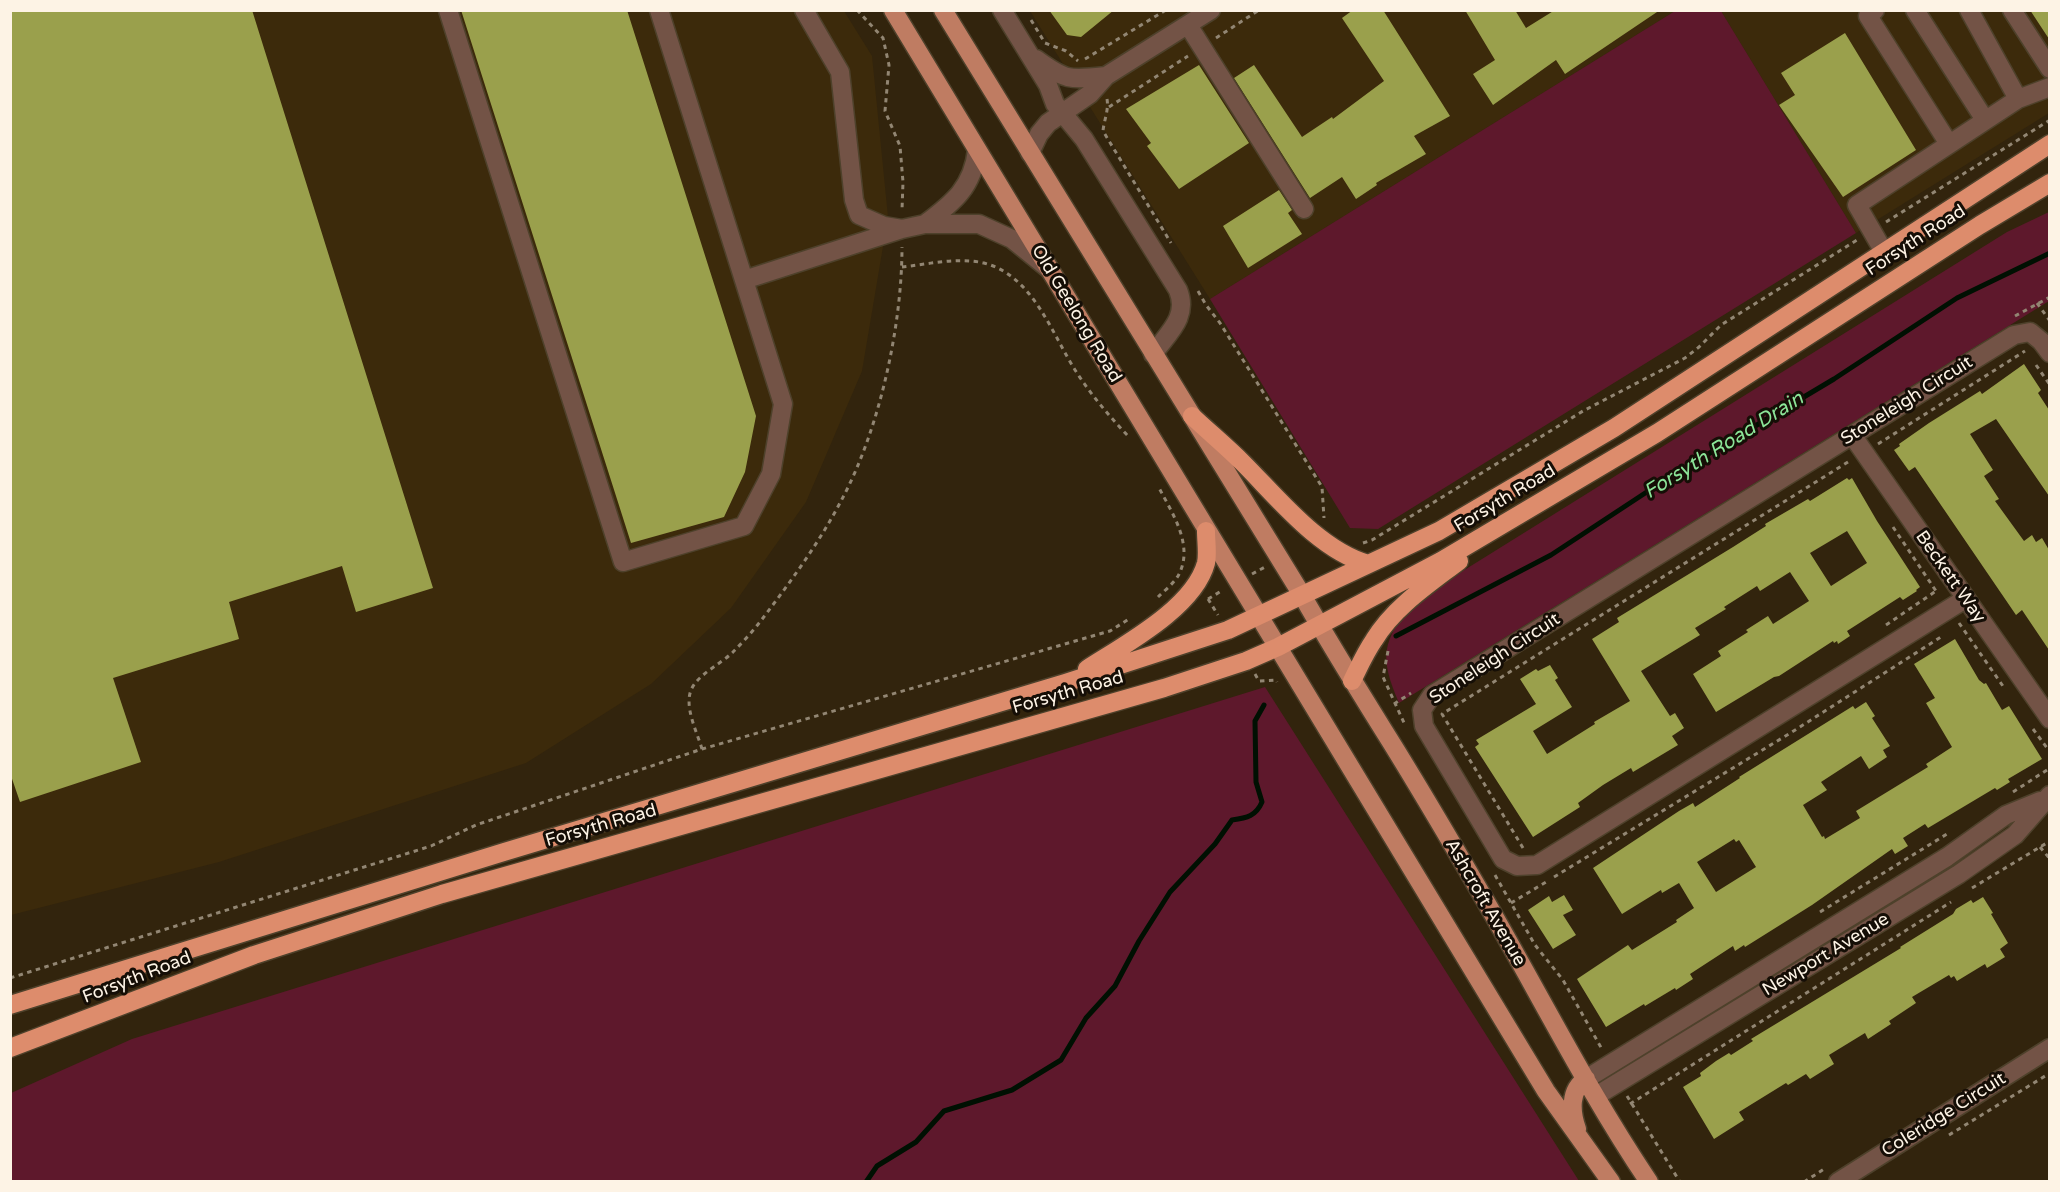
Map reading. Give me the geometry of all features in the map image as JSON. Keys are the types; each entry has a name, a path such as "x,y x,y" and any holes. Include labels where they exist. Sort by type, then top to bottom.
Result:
{"highway":[{"name":"Forsyth Road","path":"10,1005 504,852 1065,683 1227,630 1439,531 1614,428 2049,144"},
{"name":"Forsyth Road","path":"10,1048 254,955 442,894 1164,688 1246,661 1319,626 1441,561 1657,433 2049,183"},
{"path":"1192,416 1316,535 1353,560 1368,564"},
{"path":"1352,681 1374,639 1409,600 1512,519"},
{"path":"1065,683 1161,621 1193,588 1201,577 1206,561 1206,531"}],"main road":[{"name":"Old Geelong Road","path":"893,10 1278,647"},
{"path":"943,10 1302,595"},
{"name":"Ashcroft Avenue","path":"1302,595 1483,896 1586,1079 1649,1182"},
{"path":"1278,647 1546,1091 1611,1182"},
{"path":"1582,1142 1574,1122 1572,1106 1577,1087 1586,1079"}],"street":[{"path":"448,10 623,562 744,526 771,474 783,404 659,10"},
{"path":"804,10 840,72 854,200 859,215 884,226 902,229"},
{"path":"1002,10 1030,54 1061,113 1084,139 1171,276 1181,296 1181,316 1153,354"},
{"path":"1030,153 1039,134 1048,123 1090,94 1102,81 1211,10"},
{"path":"1875,10 1868,16 1949,144"},
{"path":"1915,10 1985,120"},
{"path":"1969,10 2018,99"},
{"path":"2012,10 2049,69"},
{"path":"1188,25 1304,209"},
{"path":"1030,54 1056,74 1076,80 1102,81"},
{"path":"1884,252 1857,205 2018,99 2049,87"},
{"path":"925,224 951,204 969,180 976,165 977,150"},
{"path":"744,280 902,229 925,224 979,224 1012,239 1049,270"},
{"name":"Stoneleigh Circuit","path":"1965,598 1537,865 1517,866 1503,859 1424,726 1422,710 1432,695 2014,335 2030,333 2041,340 2049,353"},
{"name":"Beckett Way","path":"1852,435 2049,719"},
{"name":"Newport Avenue","path":"1586,1079 1947,857 2006,815 2048,800"},
{"name":"Newport Avenue","path":"1596,1096 1959,874 2015,835 2048,800"},
{"path":"1947,857 1959,874"},
{"name":"Coleridge Circuit","path":"1838,1182 2049,1048"}],"path":[{"path":"702,749 689,704 692,688 732,653 760,621 800,569 842,500 878,410 891,353 902,267 903,182 900,146 885,111 889,65 883,38 857,10"},
{"path":"1030,19 1045,43 1066,51 1080,63 1166,10"},
{"path":"1109,107 1259,10"},
{"path":"1102,81 1109,107 1103,131 1172,245"},
{"path":"1355,543 1372,540 1582,411 1685,358 1721,325 2049,120"},
{"path":"902,267 966,260 987,264 1021,284 1040,310 1076,372 1103,409 1130,438"},
{"path":"1195,285 1322,487 1324,524 1316,535"},
{"path":"2037,303 2049,321"},
{"path":"1525,851 1442,714 2026,351"},
{"path":"2032,359 2049,385"},
{"path":"1848,462 1854,471"},
{"path":"1156,482 1180,530 1184,545 1183,561 1177,577 1156,599"},
{"path":"1878,631 1936,591 1892,526"},
{"path":"1177,577 1208,599 1280,560"},
{"path":"1950,609 2008,693"},
{"path":"10,978 430,846 476,825 702,749 1110,631 1129,619"},
{"path":"1511,903 1617,841 1950,631"},
{"path":"1374,639 1389,652 1383,677 1409,732"},
{"path":"2029,723 2049,752"},
{"path":"2010,794 2049,768"},
{"path":"1812,917 1951,831"},
{"path":"1967,891 2049,841"},
{"path":"2040,846 2049,859"},
{"path":"1493,873 1535,945 1563,980 1610,1065"},
{"path":"1630,1104 1957,898"},
{"path":"1942,1139 2049,1073"},
{"path":"1619,1081 1630,1104 1680,1182"}],"shaded area":[{"path":"11,11 844,11 872,56 888,217 862,371 806,502 731,608 651,684 526,763 219,862 11,915"},
{"path":"1030,11 1675,11 1210,299"},
{"path":"1675,11 1721,11 1856,233 1378,529 1350,528 1210,299"},
{"path":"1721,11 2049,11 2049,113 1856,233"},
{"path":"2049,212 2049,301 1399,703 1388,673 1387,650 1395,628 1413,602 2007,232"},
{"path":"1265,687 1579,1181 11,1181 11,1093 132,1039"}],"building":[{"path":"10,10 252,10 433,588 356,612 342,566 229,602 239,639 113,678 141,762 20,802 10,773"},
{"path":"461,10 627,10 756,416 745,472 724,517 631,543"},
{"path":"1049,10 1114,10 1081,37 1067,35"},
{"path":"1353,10 1383,10 1450,116 1414,136 1426,154 1376,183 1377,185 1356,199 1342,177 1310,198 1234,78 1254,65 1302,137 1332,117 1333,119 1384,81 1342,18"},
{"path":"1465,10 1515,10 1526,28 1555,10 1660,10 1565,74 1556,60 1493,105 1473,74 1495,60"},
{"path":"2030,10 2049,10 2049,39"},
{"path":"1845,33 1916,150 1843,197 1779,105 1795,95 1781,73"},
{"path":"1199,65 1249,143 1179,189 1147,146 1151,143 1126,109"},
{"path":"1279,190 1292,210 1288,213 1302,234 1248,268 1223,226"},
{"path":"2024,364 2041,390 2038,393 2049,410 2049,496 1996,419 1970,434 1993,470 1984,476 1999,499 1995,501 2024,541 2032,535 2036,542 2042,538 2049,550 2049,650 2022,610 2016,615 1915,467 1909,471 1894,450 1929,423 1980,391 1982,394"},
{"path":"1847,478 1849,480 1852,478 1920,587 1917,591 1903,600 1900,597 1847,631 1850,636 1838,644 1837,641 1834,643 1833,641 1779,676 1716,712 1693,674 1721,656 1718,651 1768,616 1773,624 1809,601 1790,572 1760,591 1757,586 1724,607 1726,609 1695,628 1700,635 1641,671 1670,716 1675,713 1684,728 1672,736 1678,745 1633,772 1631,768 1603,785 1578,803 1580,807 1533,837 1475,747 1479,744 1476,740 1536,704 1520,679 1536,669 1538,671 1550,665 1558,678 1555,680 1572,707 1533,731 1547,754 1630,701 1592,639 1619,622 1617,618 1733,547 1766,526 1765,524 1808,499 1810,501","holes":["1847,531 1867,563 1831,586 1810,553"]},
{"path":"1955,639 1979,680 1986,683 2002,710 2009,706 2042,759 2008,779 2010,782 1997,790 1995,788 1928,828 1925,824 1903,838 1908,846 1895,854 1892,849 1812,905 1745,947 1744,945 1735,951 1733,946 1690,974 1693,979 1676,990 1675,988 1645,1006 1644,1004 1606,1027 1577,979 1628,945 1632,950 1677,922 1676,920 1694,908 1679,883 1662,893 1661,890 1622,914 1593,868 1679,811 1693,803 1695,807 1853,706 1855,709 1866,702 1875,716 1872,718 1890,746 1883,750 1887,757 1869,769 1861,756 1821,782 1827,790 1803,805 1825,839 1860,818 1856,811 1928,767 1926,764 1952,747 1926,703 1935,698 1914,664","holes":["1734,839 1736,842 1739,840 1756,867 1716,892 1697,862"]},
{"path":"1564,895 1573,910 1563,915 1576,935 1553,949 1528,910 1549,896 1552,902"},
{"path":"1983,897 2008,943 2000,949 2005,957 1987,968 1985,964 1957,981 1954,976 1951,978 1949,975 1912,997 1916,1003 1889,1021 1891,1024 1868,1039 1865,1033 1829,1055 1834,1064 1810,1079 1806,1074 1788,1085 1786,1083 1739,1112 1744,1120 1714,1139 1683,1087 1701,1076 1700,1073 1716,1061 1729,1053 1731,1055 1753,1041 1751,1039 1901,948 1953,914 1956,909 1971,900 1973,903"}],"waterway":[{"name":"Forsyth Road Drain","path":"1396,636 1551,555 1668,478 1834,379 1957,298 2050,253"},
{"name":"Forsyth Road Drain","path":"866,1182 877,1166 916,1142 944,1111 1012,1090 1061,1060 1086,1018 1115,986 1139,941 1170,892 1215,844 1232,820 1250,816 1260,807 1262,802 1256,782 1255,721 1264,705"}]}
